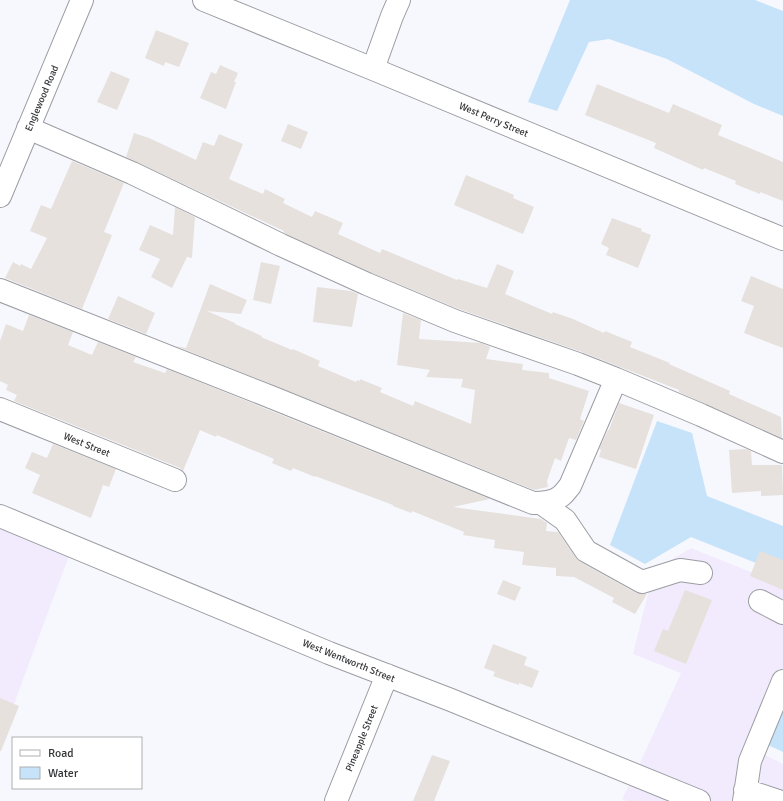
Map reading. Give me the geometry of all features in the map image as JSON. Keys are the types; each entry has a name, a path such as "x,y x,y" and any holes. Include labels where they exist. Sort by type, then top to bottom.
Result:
{"street":[{"name":"Englewood Road","path":"0,196 82,0"},
{"name":"West Perry Street","path":"204,0 783,239"},
{"path":"374,69 399,0"},
{"path":"28,128 132,173 281,245 367,284 455,321 578,364 616,379 783,452"},
{"path":"0,290 264,394 533,503 553,501 561,496 570,486 616,379"},
{"name":"West Street","path":"0,409 175,480"},
{"path":"541,503 565,520 586,551 642,582 680,570 701,573"},
{"name":"West Wentworth Street","path":"0,516 321,650 451,700 699,801"},
{"path":"760,601 783,613"},
{"name":"Pineapple Street","path":"336,801 386,675"},
{"path":"778,801 744,796 750,761 783,681"}],"shaded area":[{"path":"0,513 73,545 0,745"},
{"path":"691,548 783,585 783,687 763,754 783,764 783,801 626,801 622,799 636,772 681,673 633,654 654,570"}],"water":[{"path":"570,0 755,0 783,11 783,116 754,104 667,59 609,39 589,42 557,111 528,102"},
{"path":"657,421 692,433 707,496 783,526 783,574 691,537 645,564 610,545"},
{"path":"783,709 783,752 768,745"}],"building":[{"path":"156,30 189,43 179,67 165,62 164,66 145,58"},
{"path":"220,65 238,73 226,109 200,98 211,72 216,74"},
{"path":"111,71 130,79 117,110 97,102"},
{"path":"597,84 669,113 673,104 722,125 718,135 783,162 783,201 735,184 736,181 704,168 703,170 654,148 656,143 585,115"},
{"path":"288,124 308,132 301,149 281,141"},
{"path":"134,133 149,138 196,160 203,142 214,146 219,134 243,144 229,179 263,194 265,189 285,199 283,203 312,217 315,211 343,223 338,234 380,253 382,249 457,280 458,279 487,288 497,264 514,271 505,294 552,314 553,312 573,319 604,333 605,331 632,342 630,347 670,363 669,364 730,391 729,394 781,417 782,438 679,392 679,390 582,352 459,309 372,273 286,234 283,232 284,231 126,157"},
{"path":"72,161 124,183 104,232 112,235 82,309 5,278 13,262 31,269 47,238 30,231 41,205 51,209"},
{"path":"466,175 514,195 513,198 534,207 523,234 454,205"},
{"path":"175,207 195,217 192,258 187,257 172,288 151,277 160,259 139,250 150,225 173,235"},
{"path":"612,218 642,229 641,231 651,235 638,268 606,255 609,248 601,244"},
{"path":"261,262 280,266 271,304 253,300"},
{"path":"751,276 783,289 783,348 744,333 754,306 741,301"},
{"path":"210,284 247,300 241,314 207,311 262,336 261,337 320,361 318,366 356,382 357,380 360,381 360,379 382,388 380,392 413,406 415,401 471,424 475,390 461,387 463,379 426,377 430,370 397,365 403,313 421,320 419,339 481,343 490,347 486,359 523,364 522,370 549,373 549,378 589,391 580,419 584,421 576,440 569,438 561,461 555,458 547,481 548,487 534,490 176,346 186,348"},
{"path":"317,287 351,291 358,294 352,327 313,322"},
{"path":"118,296 155,313 146,334 108,319"},
{"path":"29,315 73,332 68,345 92,355 98,342 136,357 133,362 165,373 167,369 490,499 453,507 541,519 547,523 546,531 558,532 580,562 636,593 647,594 635,614 612,602 614,598 574,577 556,576 556,568 522,565 524,552 494,548 495,540 463,535 464,532 412,511 411,513 293,468 291,471 272,463 274,459 217,435 216,437 200,430 183,471 180,468 14,401 17,395 6,390 8,385 0,381 0,341 6,324 23,331"},
{"path":"619,403 654,415 636,469 599,457 601,450 599,449 609,430"},
{"path":"53,444 116,469 109,487 103,485 91,518 32,493 40,475 25,468 32,452 47,458"},
{"path":"746,449 751,451 752,465 782,465 783,495 761,496 761,491 732,493 729,450"},
{"path":"760,551 783,560 783,590 750,576"},
{"path":"503,580 521,587 515,601 497,594"},
{"path":"685,590 712,600 686,664 654,651 663,629 668,631"},
{"path":"493,644 527,657 524,665 539,671 532,688 493,676 495,672 484,668"},
{"path":"0,698 19,706 1,751 0,751"},
{"path":"432,755 450,761 434,801 413,801"}]}
